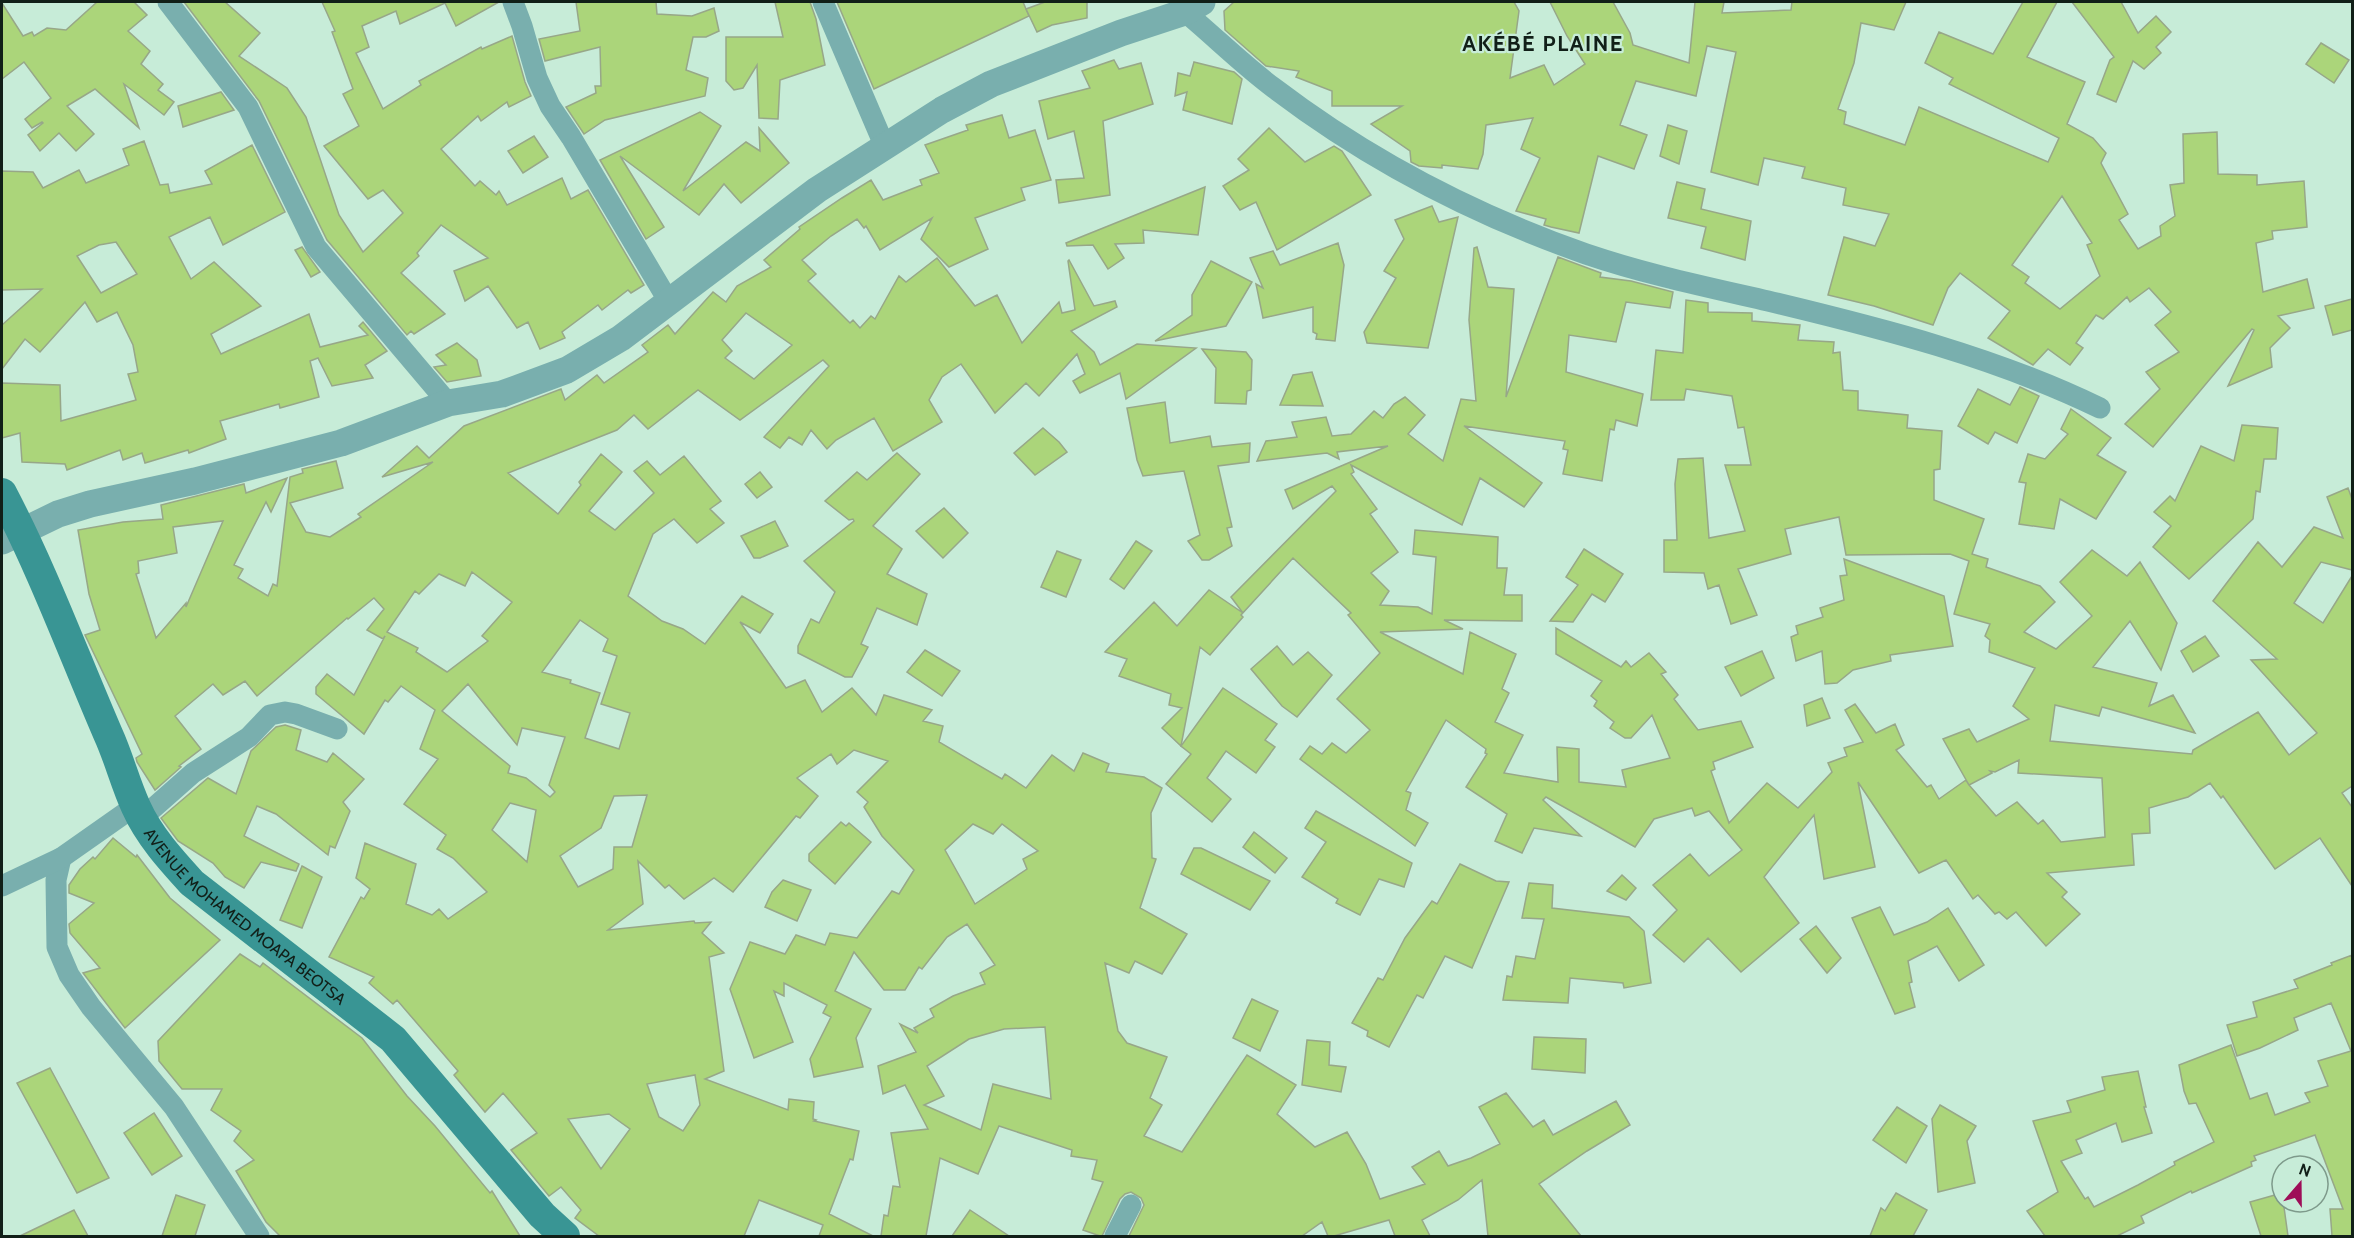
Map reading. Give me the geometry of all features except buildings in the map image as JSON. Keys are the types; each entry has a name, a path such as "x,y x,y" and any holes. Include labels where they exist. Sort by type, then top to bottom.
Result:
{"main road":[{"name":"AVENUE MOHAMED MOAPA BEOTSA","path":"2,493 12,536 61,616 139,812 164,853 192,883 393,1039 542,1215 565,1236"}],"street":[{"path":"168,2 248,107 316,247 448,403"},
{"path":"513,2 537,78 550,106 571,137 669,302"},
{"path":"823,2 885,147"},
{"path":"12,536 58,514 90,504 195,481 341,443 448,403 502,394 567,370 621,338 817,190 942,110 991,84 1194,7 1273,88 1366,151 1420,184 1489,217 1587,254 1894,333 1985,360 2100,408"},
{"path":"2,886 61,858 139,812 193,773 249,738 270,715 285,712 296,714 337,729"},
{"path":"61,858 56,880 57,947 69,975 91,1007 174,1107 259,1236"},
{"path":"1115,1236 1131,1205"}],"district":[{"name":"AKÉBÉ PLAINE","path":"1543,43"}]}
